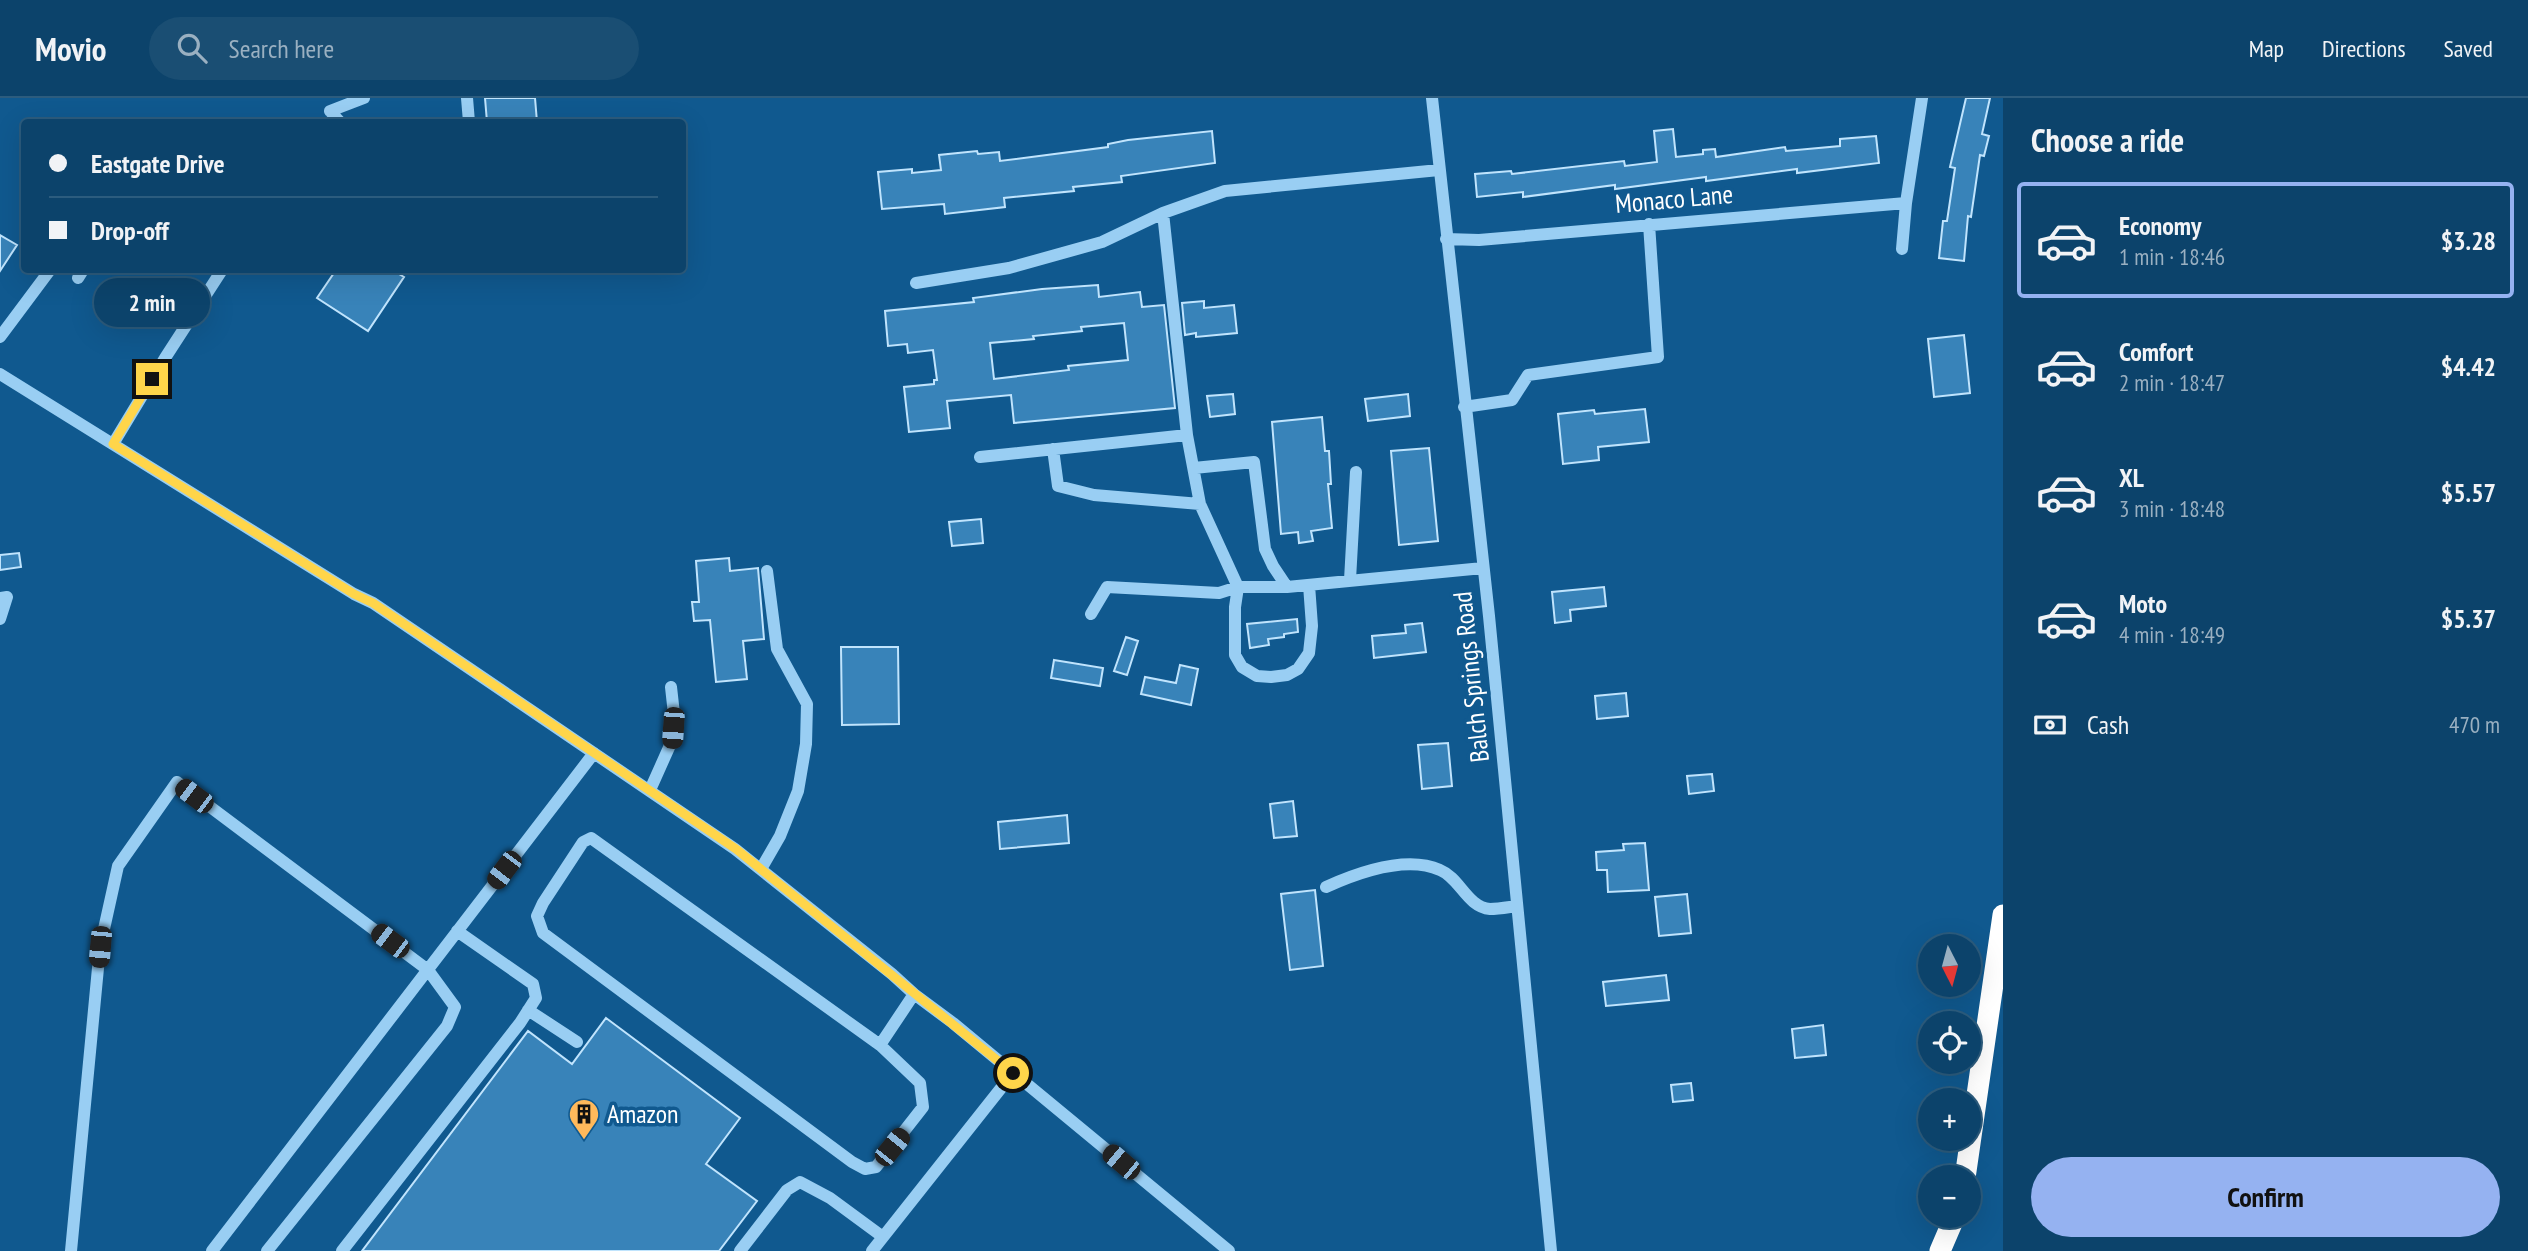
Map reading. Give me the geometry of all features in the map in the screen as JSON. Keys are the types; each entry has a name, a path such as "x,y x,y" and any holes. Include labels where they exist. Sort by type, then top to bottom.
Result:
{"highway":[{"path":"1967,1165 2003,915"},
{"path":"1940,1251 1952,1228"},
{"path":"1955,1251 1957,1228"}],"street":[{"path":"324,119 340,98"},
{"path":"330,111 364,98"},
{"path":"467,98 469,119"},
{"name":"Balch Springs Road","path":"1432,98 1483,568 1551,1251"},
{"path":"1902,249 1922,98"},
{"path":"330,111 337,119"},
{"path":"916,283 1009,268 1102,242 1163,213 1225,191 1439,170"},
{"name":"Monaco Lane","path":"1446,239 1479,240 1906,203"},
{"path":"1163,213 1187,435 1200,504 1238,587 1235,607 1235,655 1242,667 1256,676 1271,677 1287,675 1298,669 1309,653 1312,626 1310,585"},
{"path":"1464,407 1512,400 1528,375 1658,356 1649,224"},
{"path":"0,337 48,273"},
{"path":"113,444 220,273"},
{"path":"0,374 354,594 373,603 736,849 1229,1251"},
{"path":"980,457 1187,435"},
{"path":"1053,449 1058,486 1094,495 1200,504"},
{"path":"1194,468 1254,462 1265,549 1287,587"},
{"path":"1350,580 1356,472"},
{"path":"1091,614 1107,587 1219,593 1238,587 1287,587 1483,568"},
{"path":"761,869 780,836 798,791 807,730 807,704 777,649 767,571"},
{"path":"0,598 7,597 0,619"},
{"path":"650,790 671,743 674,714 671,687"},
{"path":"212,1251 594,753"},
{"path":"71,1251 100,947 118,866 177,782 428,970 455,1007 447,1026 267,1251"},
{"path":"591,838 880,1045 920,1083 923,1108 876,1167 865,1169 543,933 537,916 583,842 591,838"},
{"path":"1326,887 1375,868 1424,866 1441,870 1478,905 1490,909 1517,906"},
{"path":"342,1251 536,998 533,984 457,931"},
{"path":"880,1045 914,994"},
{"path":"528,1010 577,1042"},
{"path":"872,1251 1013,1073"},
{"path":"740,1251 787,1190 800,1182 830,1198 883,1237"}],"building":[{"path":"485,98 535,98 537,119 487,119"},
{"path":"1966,98 1990,98 1982,134 1989,136 1984,156 1980,155 1971,217 1968,216 1964,261 1939,258 1943,221 1947,221 1955,168 1950,167"},
{"path":"1673,129 1676,157 1703,154 1703,150 1715,149 1716,157 1785,147 1786,151 1840,146 1840,139 1876,136 1879,163 1797,173 1797,169 1706,181 1706,177 1615,189 1615,185 1523,197 1523,192 1477,197 1475,174 1511,171 1512,174 1624,161 1625,166 1657,162 1654,131"},
{"path":"1212,131 1215,163 1121,176 1122,182 1073,187 1074,191 1004,198 1005,207 945,214 944,204 882,209 878,172 941,170 939,155 999,152 1000,161 1108,147 1108,144 1128,140"},
{"path":"0,235 17,245 0,271"},
{"path":"334,273 397,273 404,277 368,331 317,298"},
{"path":"1098,285 1099,297 1140,292 1142,307 1164,305 1175,408 1014,423 1011,395 947,401 950,428 909,432 904,387 934,384 934,380 937,380 933,350 908,353 907,344 888,346 885,311 974,302 973,298","holes":["1124,323 1128,360 1068,366 1069,370 994,379 990,343 1034,339 1033,336 1082,331 1081,327"]},
{"path":"1204,301 1204,308 1234,305 1237,333 1196,337 1196,333 1185,335 1182,303"},
{"path":"1964,335 1970,393 1934,397 1928,339"},
{"path":"1233,394 1235,414 1210,417 1207,396"},
{"path":"1408,394 1410,416 1368,421 1365,399"},
{"path":"1645,409 1649,442 1598,447 1599,460 1563,464 1558,414 1594,410 1595,414"},
{"path":"1322,417 1325,451 1329,451 1331,484 1328,484 1332,528 1311,531 1313,541 1299,543 1298,532 1281,534 1272,422"},
{"path":"1429,448 1438,541 1399,545 1391,451"},
{"path":"981,519 983,543 952,546 949,522"},
{"path":"19,553 21,567 0,570 0,555"},
{"path":"729,558 730,571 758,568 764,639 743,641 747,679 716,682 710,620 694,621 692,602 699,602 696,561"},
{"path":"1604,587 1606,606 1570,610 1571,621 1555,623 1552,592"},
{"path":"1297,619 1298,632 1268,639 1269,645 1250,648 1247,624"},
{"path":"1422,623 1426,652 1374,658 1372,636 1406,633 1405,625"},
{"path":"1126,637 1138,641 1127,675 1114,671"},
{"path":"841,647 898,647 899,724 842,725"},
{"path":"1054,660 1103,668 1100,686 1051,678"},
{"path":"1180,665 1198,669 1191,705 1141,694 1145,677 1176,683"},
{"path":"1626,693 1628,716 1597,719 1595,696"},
{"path":"1448,743 1452,786 1422,789 1418,745"},
{"path":"1712,774 1714,791 1689,794 1687,776"},
{"path":"1293,801 1297,836 1274,838 1270,804"},
{"path":"1067,815 1069,843 1000,849 998,822"},
{"path":"1645,843 1649,890 1608,892 1607,870 1597,870 1596,852 1624,850 1623,844"},
{"path":"1315,890 1323,966 1290,970 1281,894"},
{"path":"1687,894 1691,933 1659,936 1655,897"},
{"path":"1666,975 1669,1000 1606,1006 1603,982"},
{"name":"Amazon","path":"606,1018 740,1118 706,1164 757,1201 719,1251 362,1251 528,1031 572,1064"},
{"path":"1823,1025 1826,1055 1795,1058 1792,1029"},
{"path":"1691,1083 1693,1100 1673,1102 1671,1085"}],"place":[{"name":"Amazon","path":"584,1141"}],"route":[{"path":"152,379 113,444 354,594 373,603 736,849 1013,1073"}]}
